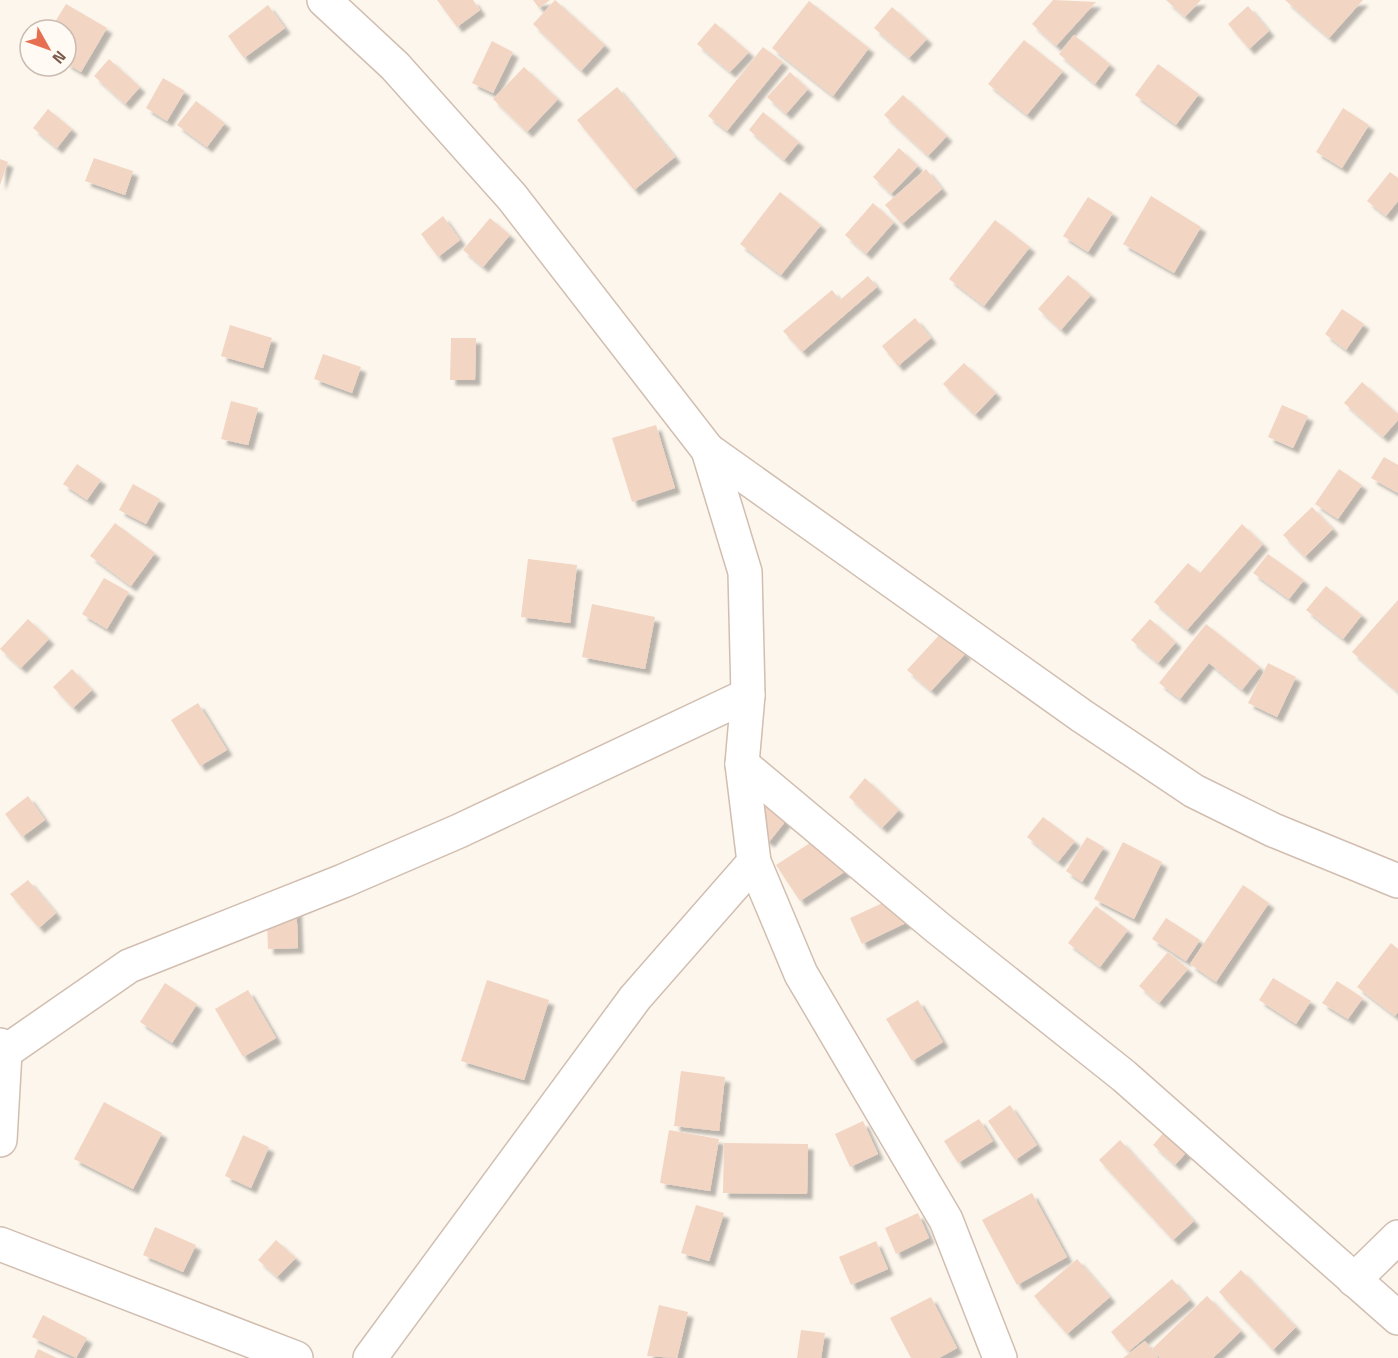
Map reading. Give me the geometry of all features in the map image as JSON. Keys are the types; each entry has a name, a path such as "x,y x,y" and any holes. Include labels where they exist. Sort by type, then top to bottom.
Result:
{"street":[{"path":"324,0 395,66 512,197 708,450 1082,716 1194,791 1273,830 1398,881"},
{"path":"708,450 746,572 748,695 742,764 754,862 801,974 946,1220 1000,1358"},
{"path":"0,1140 2,1049 129,966 343,881 459,831 748,695"},
{"path":"742,764 929,921 1124,1076 1398,1318"},
{"path":"370,1358 635,998 754,862"},
{"path":"1354,1280 1398,1237"},
{"path":"0,1244 296,1358"}],"building":[{"path":"437,0 473,0 480,10 457,27"},
{"path":"533,0 550,0 539,8"},
{"path":"555,0 605,45 581,71 533,24"},
{"path":"1053,0 1096,2 1056,46 1032,24"},
{"path":"1166,0 1201,0 1185,17"},
{"path":"1285,0 1363,0 1329,38"},
{"path":"809,1 869,48 833,96 772,48"},
{"path":"66,4 107,28 81,72 78,70 78,18 57,18"},
{"path":"268,5 285,28 244,58 228,36"},
{"path":"1248,6 1269,31 1249,49 1228,24"},
{"path":"892,7 927,39 909,58 874,28"},
{"path":"715,23 749,52 730,72 697,44"},
{"path":"1074,35 1110,64 1095,84 1059,54"},
{"path":"1024,40 1063,71 1027,115 988,84"},
{"path":"492,41 513,52 493,93 472,83"},
{"path":"763,47 783,62 727,131 708,116"},
{"path":"109,59 140,87 125,104 94,76"},
{"path":"1158,64 1199,94 1176,125 1135,95"},
{"path":"524,67 558,99 527,132 493,99"},
{"path":"790,72 808,89 786,114 767,97"},
{"path":"163,78 185,91 167,121 146,108"},
{"path":"617,87 675,157 634,190 577,120"},
{"path":"903,95 947,136 928,156 884,115"},
{"path":"196,101 225,123 207,147 177,125"},
{"path":"1343,108 1369,125 1342,168 1316,152"},
{"path":"48,109 72,129 57,148 33,128"},
{"path":"763,112 799,142 784,160 749,130"},
{"path":"899,148 918,166 891,194 873,177"},
{"path":"94,158 133,171 125,195 85,181"},
{"path":"0,159 8,162 0,185"},
{"path":"926,169 942,189 902,224 885,205"},
{"path":"1390,172 1398,178 1398,201 1386,216 1367,201"},
{"path":"780,192 821,225 781,275 740,244"},
{"path":"1151,196 1201,227 1174,273 1123,244"},
{"path":"1088,197 1113,213 1088,252 1063,236"},
{"path":"873,203 894,222 866,254 845,235"},
{"path":"443,216 460,240 438,257 421,234"},
{"path":"490,218 510,235 483,267 463,250"},
{"path":"995,220 1030,247 984,306 949,279"},
{"path":"1068,275 1091,295 1061,330 1038,309"},
{"path":"868,276 877,287 802,352 783,331 832,290 840,300"},
{"path":"1342,309 1364,324 1346,350 1325,334"},
{"path":"915,318 931,338 898,366 882,346"},
{"path":"230,325 272,338 263,368 221,356"},
{"path":"451,338 476,338 475,380 450,380"},
{"path":"323,354 361,367 352,393 314,379"},
{"path":"964,363 996,393 975,415 943,384"},
{"path":"1362,382 1398,414 1398,420 1383,437 1344,403"},
{"path":"231,401 258,408 248,445 221,439"},
{"path":"1282,405 1308,416 1293,448 1268,437"},
{"path":"656,425 675,488 632,502 612,438"},
{"path":"1384,457 1398,465 1398,493 1371,478"},
{"path":"77,464 101,480 87,500 63,484"},
{"path":"1339,469 1362,485 1338,519 1315,504"},
{"path":"133,484 160,499 146,524 119,510"},
{"path":"1312,507 1333,529 1305,557 1283,535"},
{"path":"115,523 155,553 131,586 90,556"},
{"path":"1242,524 1263,544 1187,630 1154,602 1188,563 1200,573"},
{"path":"1268,554 1304,580 1289,599 1253,573"},
{"path":"528,559 577,565 570,623 521,617"},
{"path":"104,578 129,592 107,629 82,614"},
{"path":"1326,586 1362,615 1343,639 1306,610"},
{"path":"1398,600 1398,692 1352,652"},
{"path":"592,604 655,617 645,669 582,657"},
{"path":"28,619 49,639 21,668 0,649"},
{"path":"1150,619 1176,642 1158,663 1131,640"},
{"path":"1206,624 1260,667 1242,690 1209,663 1180,699 1159,683"},
{"path":"942,632 966,653 931,691 907,670"},
{"path":"1268,663 1296,677 1277,717 1248,703"},
{"path":"72,669 92,690 73,708 53,687"},
{"path":"198,703 227,750 200,766 171,720"},
{"path":"764,768 855,865 800,901 776,865 816,839 788,818 769,842 730,812"},
{"path":"865,778 899,810 882,828 849,797"},
{"path":"28,796 45,820 22,837 5,814"},
{"path":"1043,817 1075,841 1058,862 1027,837"},
{"path":"1087,837 1104,847 1082,882 1066,871"},
{"path":"1123,842 1162,862 1134,919 1094,899"},
{"path":"28,880 56,913 39,928 10,894"},
{"path":"1243,885 1269,903 1216,982 1190,964"},
{"path":"900,895 912,920 862,944 850,918"},
{"path":"296,897 298,948 268,949 266,898"},
{"path":"1096,906 1128,930 1100,967 1068,943"},
{"path":"1166,918 1200,940 1186,961 1152,939"},
{"path":"1391,943 1398,949 1398,1012 1395,1016 1357,987"},
{"path":"1168,952 1188,969 1159,1003 1139,986"},
{"path":"1273,978 1311,1001 1296,1024 1259,1000"},
{"path":"487,980 549,1000 524,1080 461,1061"},
{"path":"1337,981 1363,998 1348,1019 1322,1003"},
{"path":"165,983 197,1004 172,1043 140,1022"},
{"path":"248,990 276,1038 243,1057 215,1009"},
{"path":"918,1000 943,1042 912,1061 886,1019"},
{"path":"681,1071 725,1077 719,1131 674,1126"},
{"path":"104,1102 162,1133 133,1189 74,1159"},
{"path":"1010,1105 1037,1145 1015,1160 988,1121"},
{"path":"979,1119 993,1141 958,1163 944,1141"},
{"path":"863,1121 878,1154 850,1167 835,1134"},
{"path":"1171,1124 1194,1144 1175,1165 1153,1145"},
{"path":"669,1130 719,1139 710,1191 660,1183"},
{"path":"243,1135 269,1147 251,1188 225,1176"},
{"path":"1120,1140 1194,1221 1173,1240 1099,1160"},
{"path":"724,1143 808,1144 807,1194 723,1193"},
{"path":"1032,1193 1067,1257 1017,1285 982,1220"},
{"path":"696,1205 724,1213 709,1261 681,1253"},
{"path":"918,1213 929,1238 896,1254 885,1228"},
{"path":"155,1227 196,1245 183,1272 143,1255"},
{"path":"276,1240 296,1258 277,1277 258,1260"},
{"path":"876,1241 888,1269 851,1285 839,1257"},
{"path":"1077,1259 1110,1297 1067,1334 1034,1296"},
{"path":"1241,1270 1296,1327 1273,1350 1219,1292"},
{"path":"1172,1279 1190,1300 1128,1352 1111,1332"},
{"path":"1207,1296 1241,1331 1213,1358 1160,1358 1152,1349"},
{"path":"931,1297 957,1348 939,1358 911,1358 890,1318"},
{"path":"659,1305 688,1312 677,1358 647,1356"},
{"path":"43,1315 87,1338 76,1358 32,1337"},
{"path":"801,1330 825,1333 821,1358 797,1358"},
{"path":"1145,1341 1158,1358 1123,1358"},
{"path":"38,1349 57,1358 34,1358"}]}
